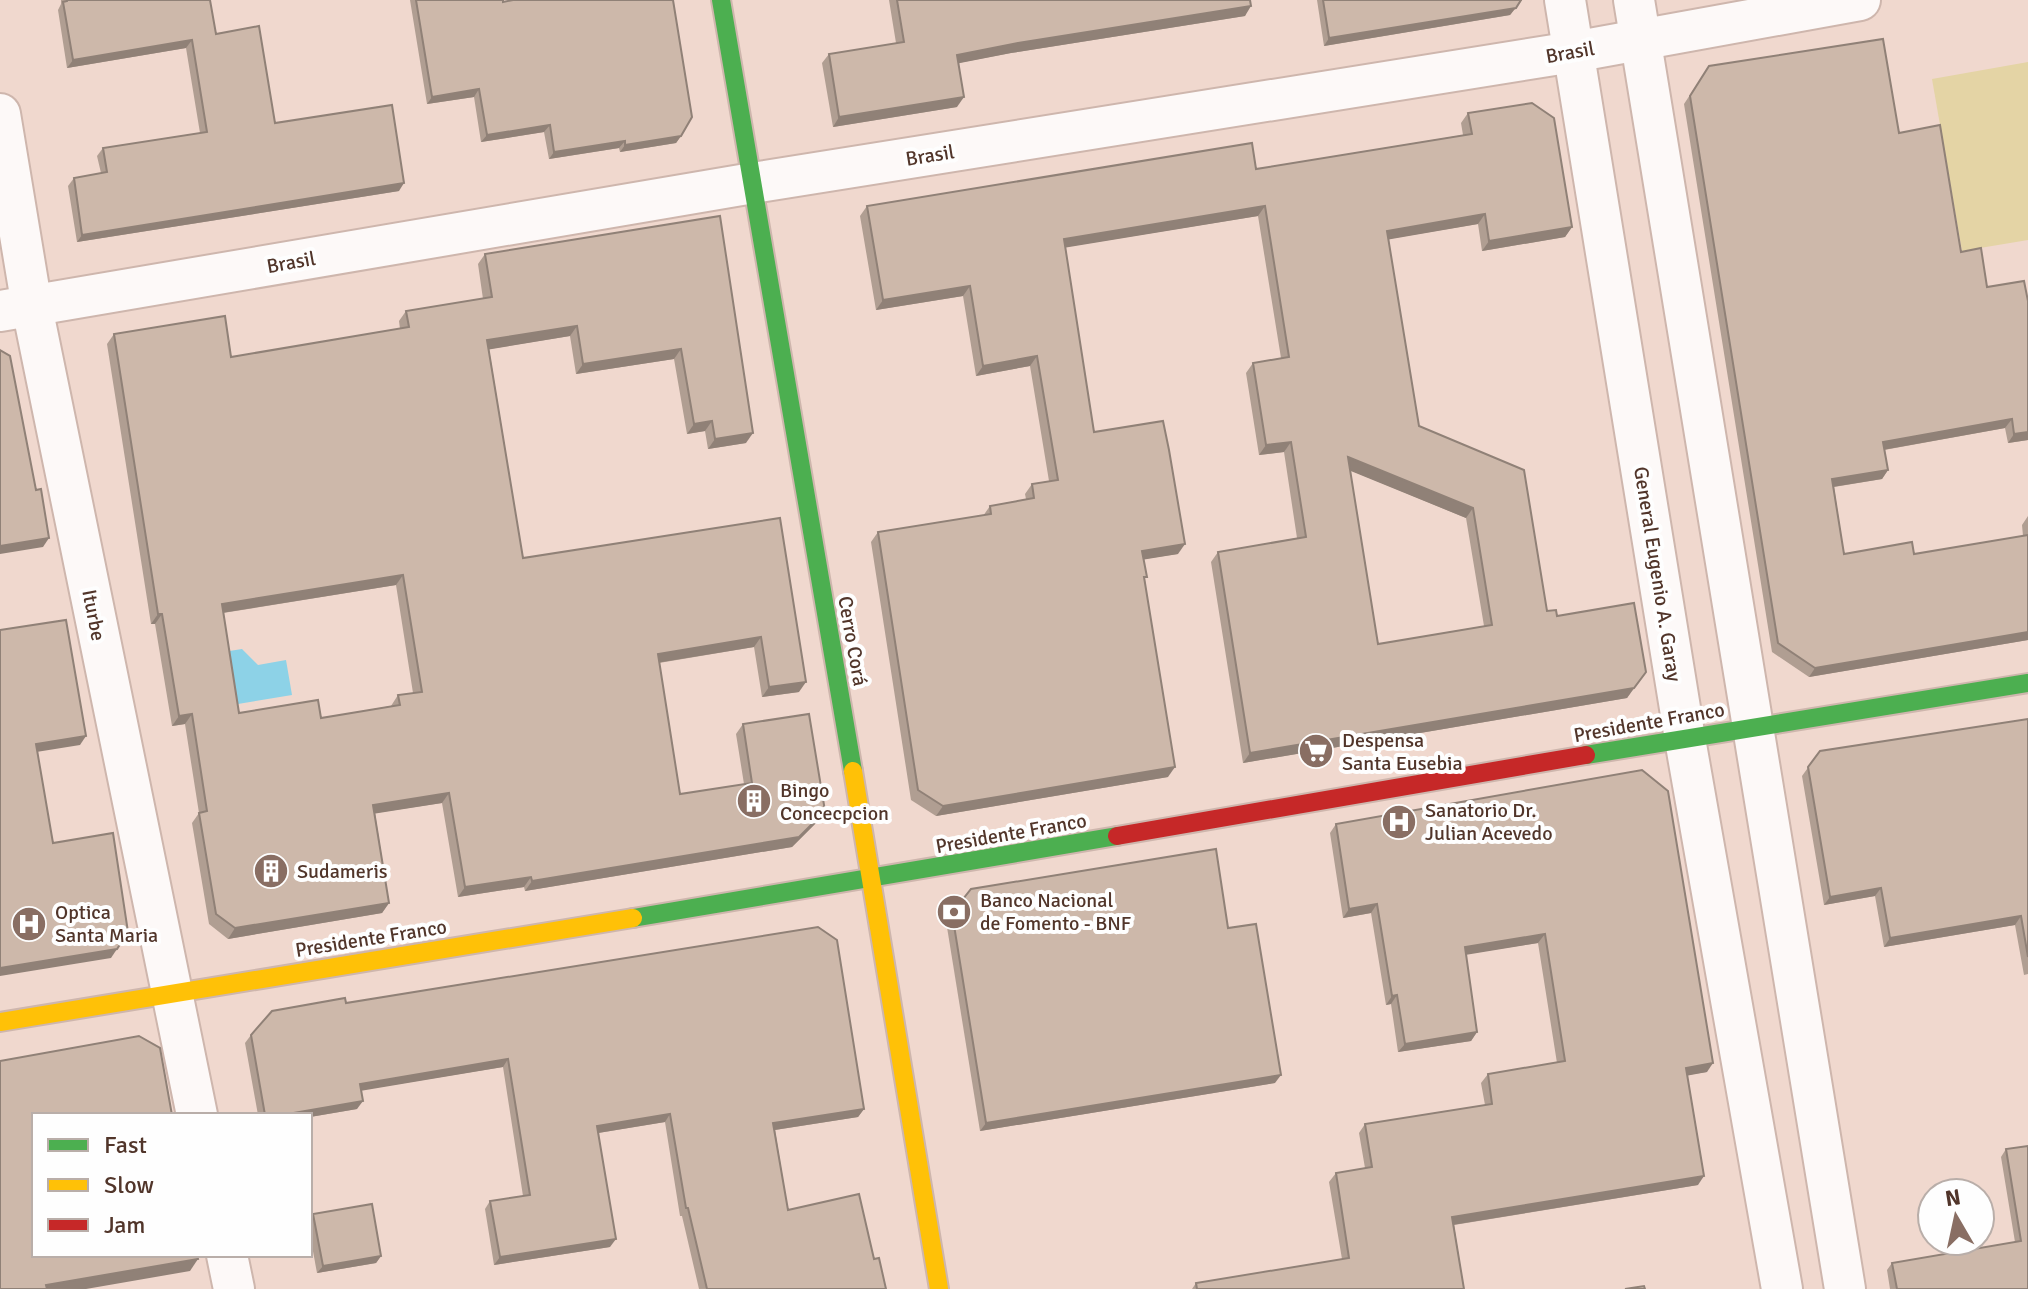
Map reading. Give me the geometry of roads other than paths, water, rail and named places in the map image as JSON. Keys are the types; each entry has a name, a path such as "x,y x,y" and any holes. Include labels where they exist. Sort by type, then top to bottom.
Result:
{"street":[{"name":"Cerro Corá","path":"721,0 939,1289"},
{"name":"General Eugenio A. Garay","path":"1565,0 1685,739 1782,1289"},
{"name":"Brasil","path":"16,309 753,183 1573,52 1637,19 1860,0"},
{"path":"1637,19 1845,1289"},
{"name":"Iturbe","path":"0,114 16,309 197,1113"},
{"name":"Presidente Franco","path":"0,1022 872,879 1753,726 2028,683"},
{"path":"227,1257 234,1289"}],"water":[{"path":"242,649 258,665 286,660 292,695 232,705 223,652"}],"place":[{"name":"Despensa Santa Eusebia","path":"1316,751"},
{"name":"Bingo Concecpcion","path":"754,801"},
{"name":"Sanatorio Dr. Julian Acevedo","path":"1399,822"},
{"name":"Sudameris","path":"271,871"},
{"name":"Banco Nacional de Fomento - BNF","path":"954,912"},
{"name":"Optica Santa Maria","path":"29,924"}]}
